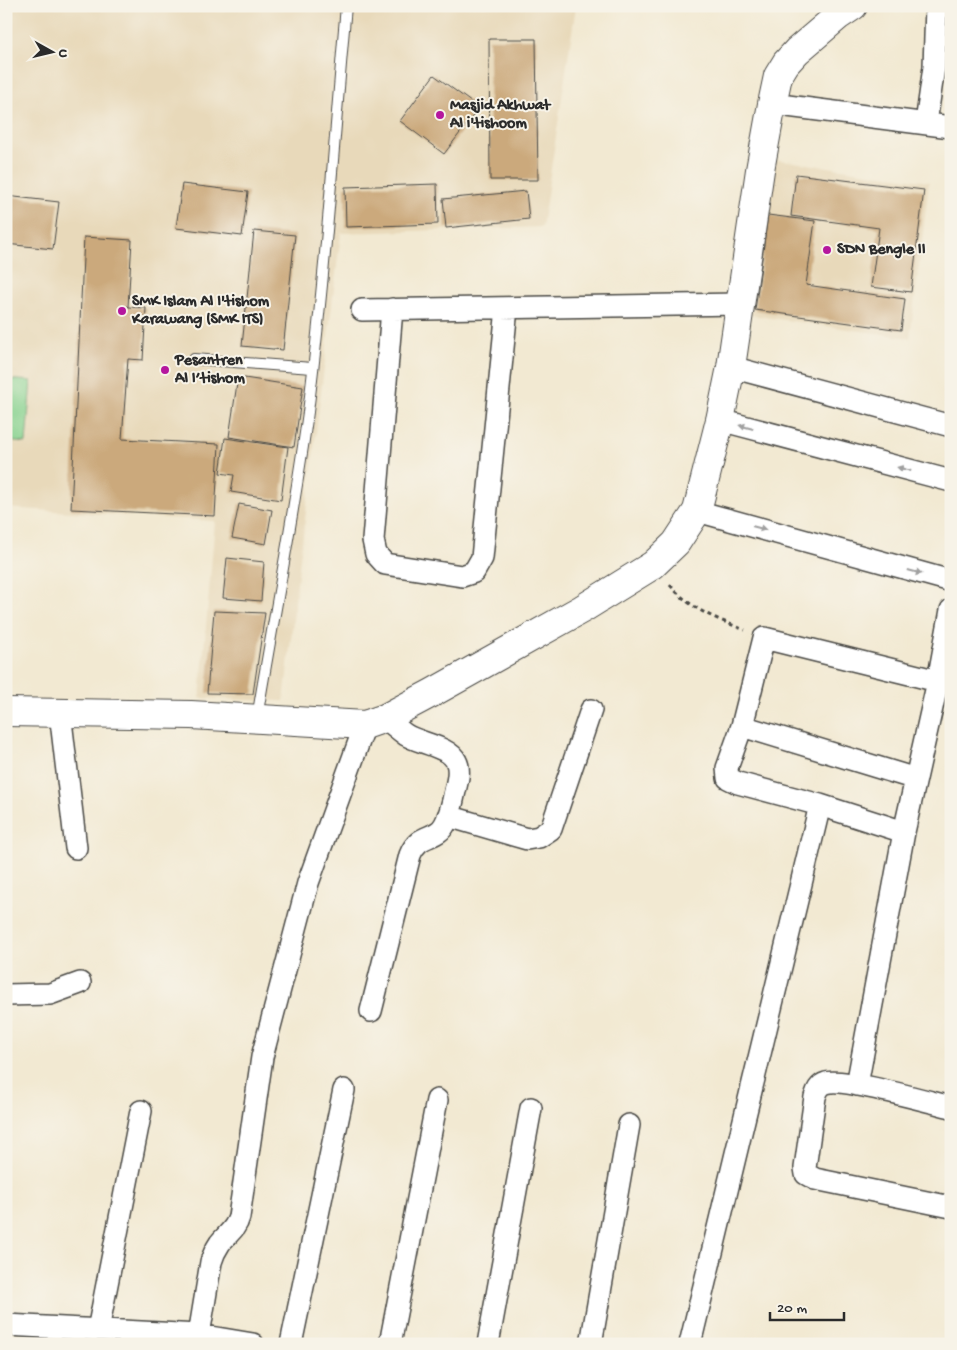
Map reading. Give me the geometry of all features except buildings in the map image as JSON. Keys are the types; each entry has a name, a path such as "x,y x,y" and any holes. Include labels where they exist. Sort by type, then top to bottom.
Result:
{"street":[{"path":"199,1335 213,1257 221,1242 237,1224 239,1216 262,1057 308,883 375,722 432,694 582,609 653,565 676,543 697,511 720,420 731,367 778,76 796,51 853,6"},
{"path":"926,124 934,67 936,6"},
{"path":"772,104 951,127"},
{"path":"362,310 740,304"},
{"path":"392,309 373,540 376,554 385,564 462,576 474,572 482,558 507,308"},
{"path":"731,367 951,426"},
{"path":"720,420 951,481"},
{"path":"697,511 951,581"},
{"path":"857,1085 904,832 950,621"},
{"path":"904,832 820,805 738,783 728,778 727,768 742,726 764,638 938,681"},
{"path":"448,816 527,839 539,838 551,829 591,710"},
{"path":"6,712 191,715 375,722 443,750 452,756 456,761 458,771 448,816 440,831 419,841 414,846 410,855 371,1011"},
{"path":"60,712 76,848"},
{"path":"742,726 916,779"},
{"path":"690,1344 820,805"},
{"path":"6,995 50,994 80,982"},
{"path":"950,1106 857,1085 825,1083 819,1087 814,1097 804,1168 806,1174 815,1179 951,1207"},
{"path":"291,1344 344,1090"},
{"path":"390,1344 437,1100"},
{"path":"488,1344 530,1108"},
{"path":"98,1330 141,1111"},
{"path":"591,1344 629,1125"},
{"path":"6,1324 199,1335 254,1344"}],"lane":[{"path":"256,718 288,540 308,412 346,6"},
{"path":"194,359 312,368"}],"path":[{"path":"653,565 682,599 699,611 764,638"}],"shaded area":[{"name":"Pesantren Al I’tishom","path":"6,6 576,6 542,227 341,233 284,701 200,698 215,521 6,508"},
{"path":"773,159 929,182 910,338 751,315"}],"green space":[{"path":"6,379 31,381 26,443 6,441"}],"place":[{"name":"Masjid Akhwat Al i'tishoom","path":"440,115"},
{"name":"SDN Bengle II","path":"827,250"},
{"name":"SMK Islam Al I'tishom Karawang (SMK ITS)","path":"122,311"},
{"name":"Pesantren Al I’tishom","path":"165,370"}]}
